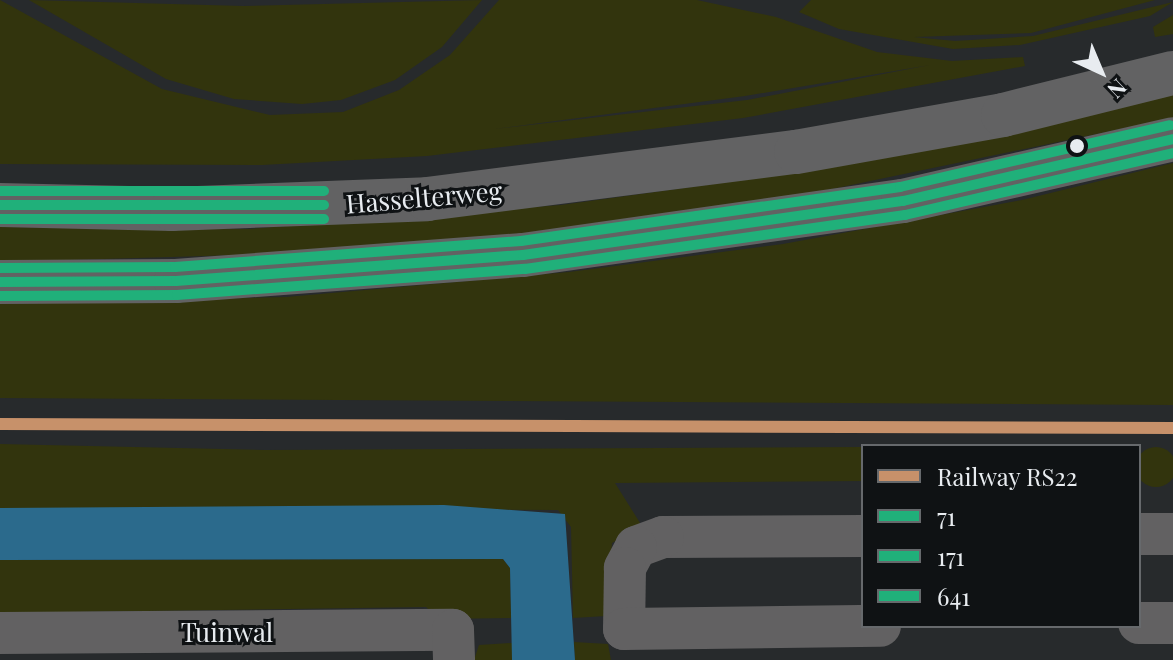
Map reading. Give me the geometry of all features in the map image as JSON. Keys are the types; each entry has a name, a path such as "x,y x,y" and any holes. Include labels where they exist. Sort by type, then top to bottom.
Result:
{"main road":[{"name":"Hasselterweg","path":"0,205 172,209 427,199 796,152 1003,115 1173,73"},
{"path":"0,282 176,281 538,254 903,201 1173,139"}],"street":[{"path":"1141,534 1173,534"},
{"path":"861,536 663,537 636,547 625,568 624,629 861,626"},
{"path":"1141,623 1173,623"},
{"name":"Tuinwal","path":"0,633 454,645"}],"shaded area":[{"path":"0,0 162,89 270,115 343,112 399,90 450,55 499,0 697,0 776,17 877,52 952,61 1023,57 1025,66 743,118 427,156 262,165 0,164","holes":["930,65 747,100 494,129 745,96"]},
{"path":"29,0 243,6 482,0 442,47 395,80 341,100 302,104 234,99 166,79"},
{"path":"811,0 1155,0 1031,33 914,37 955,41 1033,36 1173,2 1150,16 1020,45 953,49 839,29 799,12"},
{"path":"1173,15 1173,34 1155,37 1153,27"},
{"path":"1173,94 1173,118 784,199 564,230 311,253 0,262 0,227 248,229 561,205 794,173"},
{"path":"1173,163 1173,405 0,398 0,304 286,297 569,272 783,244 1022,200"},
{"path":"0,444 265,450 861,447 861,481 615,483 642,526 612,543 606,616 573,618 571,527 558,510 0,508"},
{"path":"1156,447 1174,458 1174,476 1164,486 1148,486 1141,480 1141,454 1148,448"},
{"path":"503,559 510,568 511,618 440,619 426,607 0,613 0,560"},
{"path":"574,642 608,644 611,660 575,660"},
{"path":"512,643 512,660 474,660 479,645"}],"water":[{"path":"444,505 565,514 575,660 512,660 510,568 503,559 0,560 0,508"}],"rail line":[{"name":"RS22","path":"0,424 1173,428"}],"transit line":[{"name":"641","path":"0,268 175,267 521,241 900,187 1170,125"},
{"name":"71","path":"0,282 176,281 523,255 903,201 1173,139"},
{"name":"171","path":"0,296 177,295 525,269 905,215 1173,153"},
{"name":"641","path":"0,191 324,191"},
{"name":"71","path":"0,205 324,205"},
{"name":"171","path":"0,219 324,219"}]}
